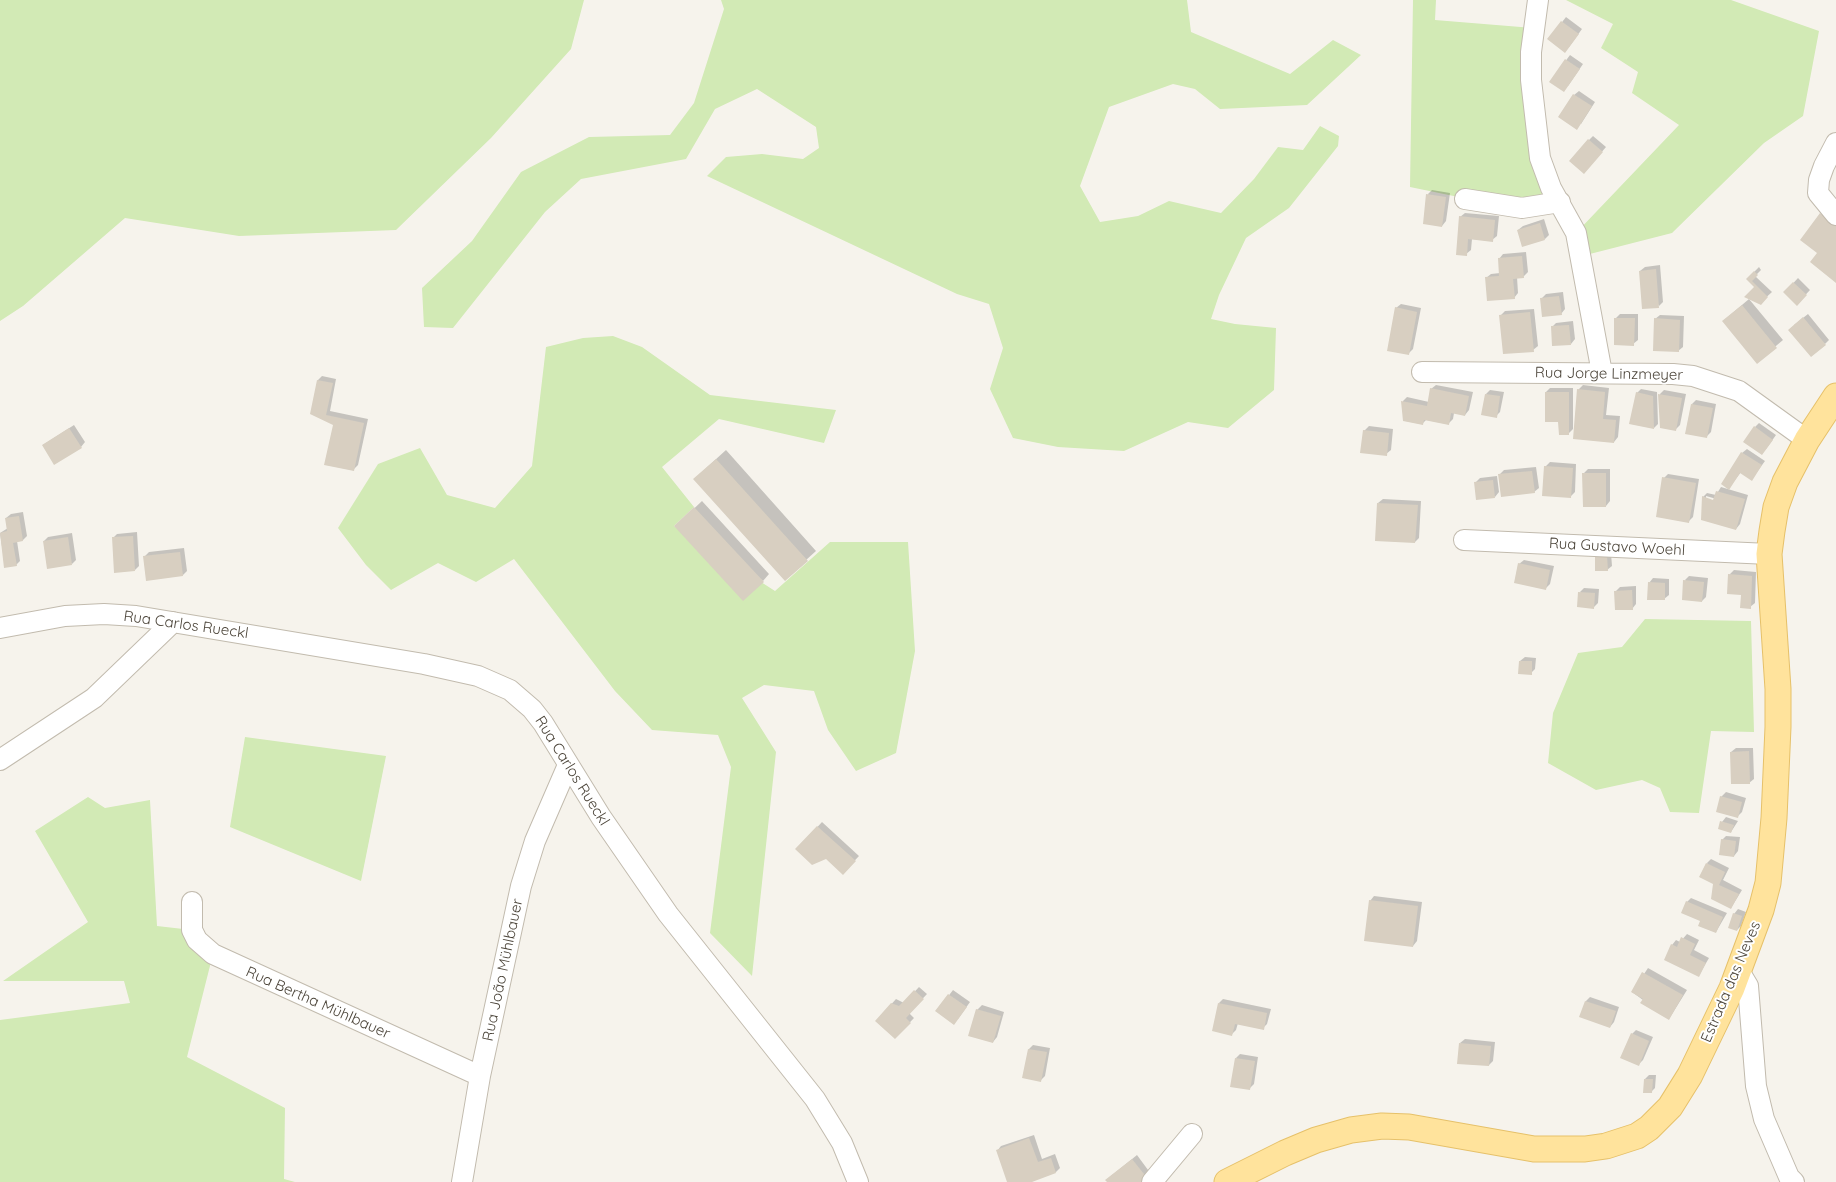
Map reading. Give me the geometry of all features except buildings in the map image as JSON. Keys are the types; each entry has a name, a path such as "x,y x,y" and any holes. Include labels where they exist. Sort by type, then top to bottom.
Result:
{"main road":[{"name":"Estrada das Neves","path":"1227,1182 1253,1174 1334,1134 1382,1126 1425,1129 1550,1150 1585,1149 1624,1141 1648,1128 1670,1107 1681,1092 1709,1037 1739,970 1761,910 1768,883 1774,818 1778,689 1770,554 1776,507 1785,482 1807,440 1836,396"}],"street":[{"path":"1538,0 1531,52 1532,104 1544,173 1576,233 1582,256 1602,373"},
{"path":"1836,143 1824,166 1819,180 1818,193 1836,214"},
{"path":"1465,198 1522,208 1560,202"},
{"name":"Rua Jorge Linzmeyer","path":"1422,372 1673,374 1717,382 1739,390 1807,440"},
{"name":"Rua Gustavo Woehl","path":"1464,540 1770,554"},
{"name":"Rua Carlos Rueckl","path":"0,628 37,620 104,614 136,616 424,664 478,676 510,690 532,709 662,907 815,1099 842,1143 858,1182"},
{"path":"0,760 94,698 173,622"},
{"name":"Rua João Mühlbauer","path":"462,1182 480,1076 521,886 535,841 568,765"},
{"name":"Rua Bertha Mühlbauer","path":"192,902 192,930 197,940 213,954 480,1076"},
{"path":"1739,970 1748,986 1756,1086 1764,1119 1794,1182"},
{"path":"1152,1182 1192,1134"}],"green space":[{"path":"0,0 584,0 571,49 491,138 396,230 239,236 125,218 23,306 0,321"},
{"path":"721,0 1187,0 1191,32 1290,74 1333,40 1361,55 1307,105 1220,109 1195,89 1173,84 1109,107 1080,186 1100,222 1138,216 1169,201 1221,213 1254,179 1278,147 1303,150 1320,126 1339,136 1338,146 1289,208 1246,238 1219,295 1211,319 1235,324 1276,328 1274,390 1228,428 1188,422 1124,451 1058,447 1013,438 990,389 1003,348 989,304 957,294 707,176 726,157 762,154 803,159 819,148 816,127 757,89 715,109 686,159 581,179 545,212 453,328 424,327 422,288 472,241 521,172 589,137 670,135 694,103 724,9"},
{"path":"1413,0 1436,0 1435,20 1533,28 1531,80 1560,202 1473,200 1410,187"},
{"path":"1566,0 1731,0 1819,31 1803,116 1764,143 1672,233 1582,256 1576,233 1679,125 1632,93 1638,72 1601,48 1613,24"},
{"path":"613,336 642,347 710,395 836,410 824,443 719,419 662,467 694,507 674,526 775,591 830,542 908,542 915,651 896,753 856,771 828,730 814,691 764,685 742,698 776,752 752,976 710,933 731,767 718,735 652,730 615,691 514,559 476,582 438,563 391,590 366,565 338,528 378,464 420,448 447,495 495,508 532,466 546,347 583,338"},
{"path":"1645,619 1751,621 1754,732 1711,731 1699,813 1670,812 1660,788 1642,780 1596,790 1548,763 1553,713 1578,653 1622,647"},
{"path":"245,737 386,756 361,881 230,827"},
{"path":"88,797 105,808 150,800 157,926 192,930 213,954 187,1057 285,1108 284,1179 295,1182 0,1182 0,1020 130,1003 124,981 3,981 88,922 35,831"}]}
